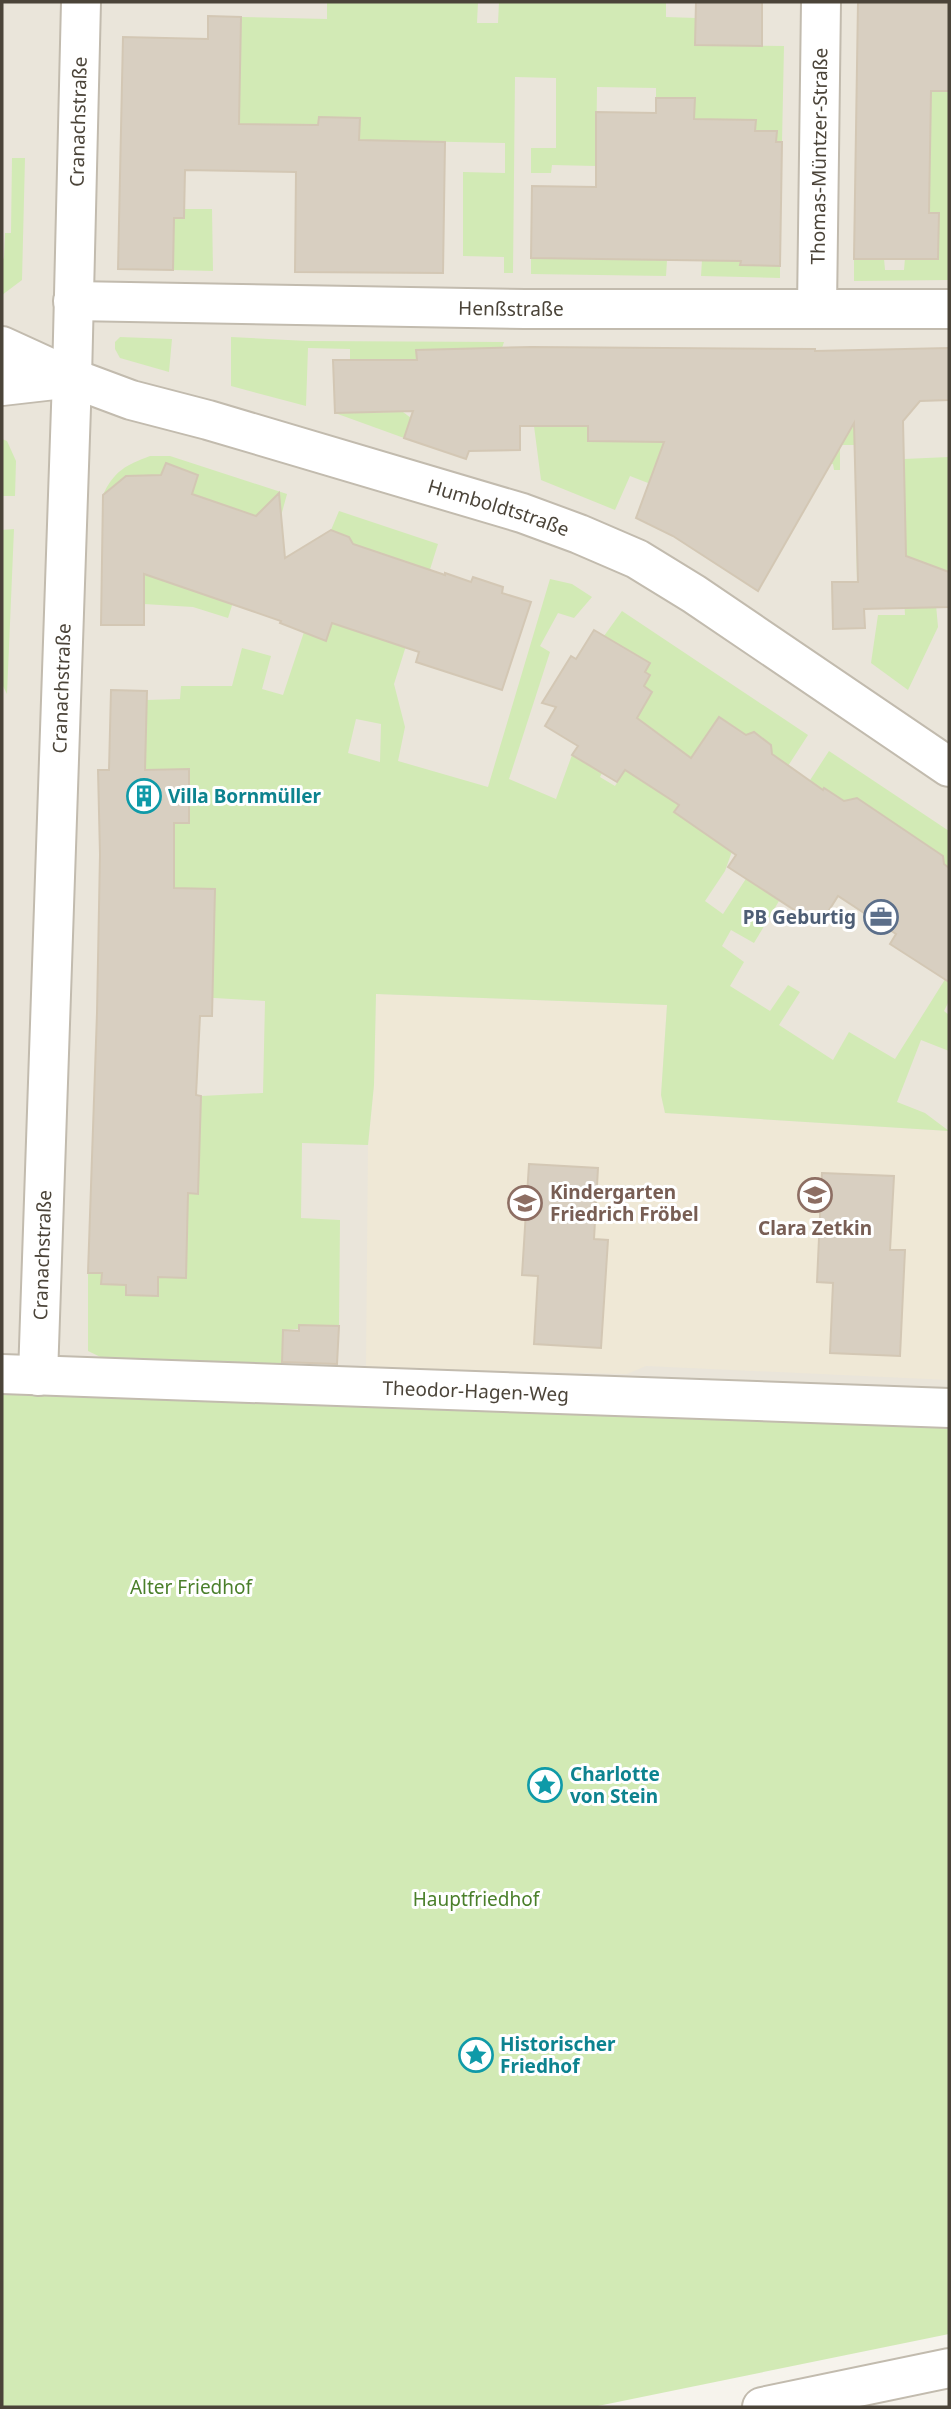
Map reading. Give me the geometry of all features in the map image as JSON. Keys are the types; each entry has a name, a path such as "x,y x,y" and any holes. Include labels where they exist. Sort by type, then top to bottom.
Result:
{"street":[{"name":"Cranachstraße","path":"20,1375 72,378 81,2"},
{"name":"Thomas-Müntzer-Straße","path":"817,309 821,2"},
{"name":"Henßstraße","path":"73,301 524,309 949,309"},
{"name":"Humboldtstraße","path":"2,346 72,378 131,400 208,420 548,521 625,554 694,594 949,767"},
{"path":"2,386 72,378"},
{"name":"Theodor-Hagen-Weg","path":"20,1375 949,1408"},
{"path":"762,2407 949,2368"}],"shaded area":[{"path":"2,2 949,2 949,1427 2,1391"},
{"name":"Kindergarten Friedrich Fröbel","path":"376,994 667,1005 661,1095 665,1113 949,1131 949,1380 646,1366 627,1374 366,1368 368,1145 374,1085"}],"green space":[{"path":"327,2 478,2 477,23 498,23 499,2 666,2 666,17 696,18 696,45 784,46 782,142 776,142 776,131 755,131 756,121 720,159 656,98 656,88 597,87 596,166 552,165 551,173 531,173 531,148 556,148 556,78 515,77 513,273 504,273 504,257 463,256 463,172 505,173 505,143 359,140 359,118 319,117 318,139 236,137 241,17 327,19"},
{"path":"930,91 949,91 949,280 854,281 854,259 884,259 885,270 904,270 905,258 938,258 939,214 929,213"},
{"path":"12,158 25,158 22,280 2,295 5,233 11,233"},
{"path":"184,209 212,209 213,271 173,270 174,218"},
{"path":"531,258 667,260 666,276 531,274"},
{"path":"702,260 780,266 780,278 701,276"},
{"path":"120,337 172,339 169,372 120,358 115,342"},
{"path":"231,337 307,341 504,342 502,348 416,350 417,360 350,360 350,349 308,348 306,406 231,386"},
{"path":"839,401 885,445 840,445 840,470 834,470 833,464 779,466 675,482 648,483 630,476 615,510 541,480 534,426 588,426 588,441"},
{"path":"403,412 411,418 404,438 335,413"},
{"path":"2,439 7,441 16,461 15,496 2,496"},
{"path":"150,456 170,456 287,494 281,516 263,509 228,618 193,607 144,604 143,562 197,475 167,463 158,481 126,476 103,495 122,470"},
{"path":"949,457 949,569 936,605 938,627 908,690 871,663 878,615 905,615 903,581 857,582 856,523 905,522 904,459"},
{"path":"339,511 438,544 394,684 405,727 398,761 488,787 550,579 572,584 592,597 574,618 558,613 540,646 550,652 509,779 556,799 572,755 602,773 600,777 615,786 634,754 620,746 652,692 644,686 650,675 645,672 650,663 604,636 622,611 808,735 788,766 772,754 754,733 746,735 719,717 691,758 685,754 665,796 735,843 725,871 705,901 723,914 829,751 949,831 949,868 944,864 943,856 857,798 844,801 824,788 760,888 779,901 754,943 731,930 722,946 744,962 730,986 770,1011 788,985 800,992 779,1025 833,1060 849,1032 895,1059 949,973 949,1001 944,1011 949,1015 949,1051 921,1040 897,1102 925,1113 949,1131 665,1113 661,1095 667,1005 376,994 374,1085 368,1145 302,1143 301,1218 340,1220 339,1326 283,1330 281,1366 115,1364 88,1351 88,1273 102,1273 102,1284 126,1285 126,1295 158,1295 158,1277 185,1278 187,1236 184,1193 198,1193 199,1168 188,1119 200,1119 201,1096 263,1093 265,1001 132,993 114,887 174,823 189,822 189,770 110,770 145,745 147,700 180,699 181,686 232,686 242,648 271,656 262,689 283,695 304,632 332,623 390,557 353,544 349,537 331,530","holes":["356,719 381,724 380,762 348,753"]},
{"path":"14,529 7,694 2,684 2,530"},
{"name":"Hauptfriedhof","path":"2,1391 949,1427 949,2334 593,2407 2,2407"}],"building":[{"path":"696,2 762,2 762,46 695,45"},
{"path":"858,2 949,3 949,91 931,91 929,213 939,213 938,259 854,259"},
{"path":"208,16 241,17 239,124 318,125 319,117 360,118 359,140 445,142 443,273 295,272 296,172 185,170 184,218 174,218 173,270 118,269 123,37 208,39"},
{"path":"656,98 695,98 694,119 756,120 755,131 777,131 776,142 782,142 780,266 740,265 741,261 531,258 532,186 596,187 596,112 656,113"},
{"path":"531,347 815,351 949,348 949,400 920,401 903,421 906,556 949,572 949,607 864,609 865,628 833,629 832,582 858,582 854,423 758,591 673,536 636,518 664,442 588,441 588,426 520,426 520,450 469,451 466,459 404,438 413,411 335,413 333,360 417,360 416,350"},
{"path":"166,463 198,475 192,494 256,516 279,493 285,558 331,530 349,537 353,544 445,575 471,582 473,577 503,587 502,593 531,602 502,690 416,662 419,652 332,623 326,641 280,623 281,621 144,574 144,625 101,625 103,495 126,476 161,475"},
{"path":"594,630 650,663 645,672 650,675 644,686 652,692 637,718 691,758 719,717 746,735 754,732 771,745 772,754 823,790 824,788 844,801 857,798 943,856 944,864 949,868 949,982 890,944 896,934 838,896 819,926 728,867 736,855 674,812 679,805 625,770 617,782 572,755 578,746 545,726 556,707 542,703 571,656 576,659"},
{"path":"111,690 147,691 145,770 189,769 189,823 174,823 174,888 215,889 212,1016 200,1016 196,1095 201,1096 198,1194 188,1193 186,1278 158,1277 158,1296 126,1295 126,1285 101,1284 102,1273 88,1273 97,1013 100,854 98,770 109,770"},
{"path":"529,1164 598,1168 594,1239 608,1240 601,1348 534,1344 538,1276 522,1275"},
{"path":"822,1173 894,1176 890,1250 905,1250 900,1356 830,1353 833,1283 817,1282"},
{"path":"299,1325 339,1326 337,1364 282,1362 283,1330 299,1331"}],"place":[{"name":"Villa Bornmüller","path":"144,796"},
{"name":"PB Geburtig","path":"881,917"},
{"name":"Clara Zetkin","path":"815,1195"},
{"name":"Kindergarten Friedrich Fröbel","path":"525,1203"},
{"name":"Charlotte von Stein","path":"545,1785"},
{"name":"Historischer Friedhof","path":"476,2055"}],"park label":[{"name":"Alter Friedhof","path":"191,1587"}]}
